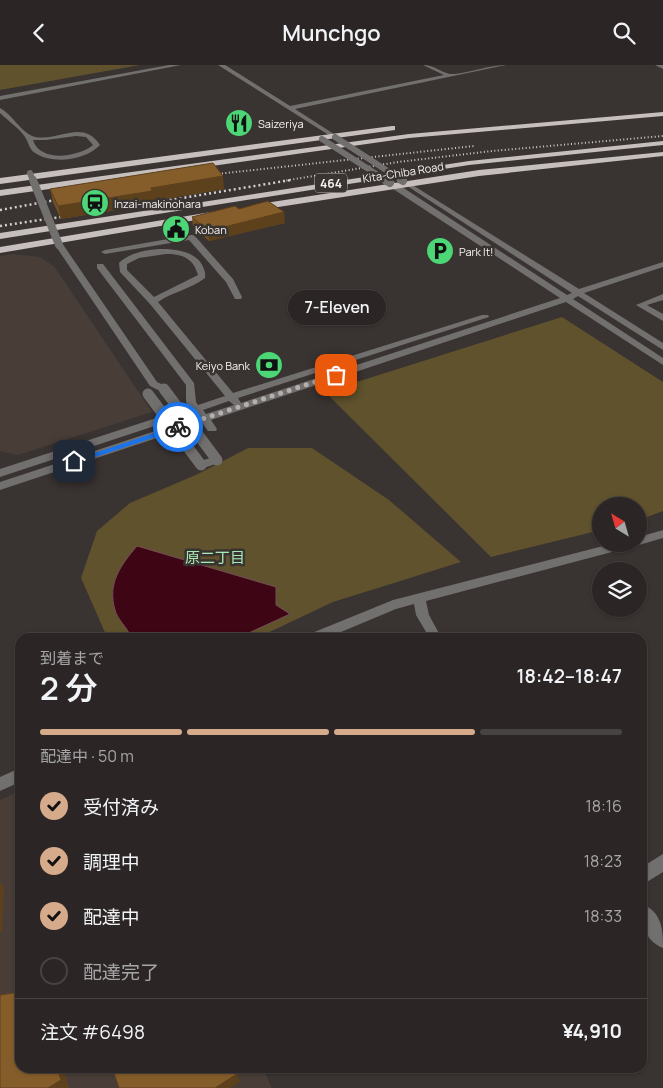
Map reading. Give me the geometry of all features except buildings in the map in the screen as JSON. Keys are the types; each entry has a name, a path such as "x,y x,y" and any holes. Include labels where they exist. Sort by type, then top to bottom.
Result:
{"highway":[{"path":"0,193 409,136 663,113"},
{"path":"0,181 399,127"},
{"name":"Kita-Chiba Road","path":"0,236 469,163 663,143"},
{"name":"Kita-Chiba Road","path":"246,209 404,182 537,166 663,155"},
{"path":"0,250 217,214"}],"street":[{"path":"0,94 158,65"},
{"path":"0,98 178,65"},
{"path":"426,65 450,76"},
{"path":"290,108 503,65"},
{"path":"658,65 663,67"},
{"path":"219,67 290,108 663,347"},
{"path":"219,67 303,126"},
{"path":"0,110 30,140 33,147 44,156 53,157 86,152 95,149 97,145 89,135 82,134 30,140"},
{"path":"311,131 663,362"},
{"path":"30,173 59,245 151,389 202,465 217,460 164,389 151,389"},
{"path":"105,252 192,237 230,281 238,297"},
{"path":"153,302 162,293 197,281 202,276 200,267 188,255 168,250 128,258 123,263 123,270 153,302 239,407"},
{"path":"0,473 232,397 579,292 663,264"},
{"path":"100,266 191,385 191,402 212,429"},
{"path":"0,486 204,419 564,296"},
{"path":"663,297 640,305 663,318"},
{"path":"648,538 663,534"},
{"path":"326,633 393,605 592,553"},
{"path":"419,598 423,615 433,633"},
{"path":"0,784 15,777"},
{"path":"647,873 663,862"},
{"path":"647,919 663,939"}],"shaded area":[{"path":"0,65 140,65 0,90"},
{"path":"13,254 40,257 54,266 152,412 18,455 0,451 0,256"},
{"path":"562,317 663,382 663,511 648,517 648,497 592,497 592,532 491,557 325,392"},
{"path":"248,448 312,448 389,500 461,562 333,602 267,633 105,633 81,578 97,531 130,503 198,474"},
{"path":"137,546 276,587 276,605 290,614 249,633 129,633 116,613 113,600 114,583 126,560"},
{"path":"15,793 15,1073 265,1073 272,1088 0,1088 0,800"}],"railway":[{"path":"283,181 398,162 492,151 663,136"},
{"path":"208,175 474,146"},
{"path":"140,205 291,180"},
{"path":"0,210 67,198"},
{"path":"0,226 74,215"}],"way so far":[{"path":"178,427 336,375"}],"place":[{"name":"Saizeriya","path":"239,123"},
{"name":"Inzai-makinohara","path":"95,203"},
{"name":"Koban","path":"176,229"},
{"name":"Park It!","path":"440,251"},
{"name":"Keiyo Bank","path":"269,365"},
{"name":"7-Eleven","path":"336,375"}],"district":[{"name":"原二丁目","path":"215,557"}],"route":[{"path":"74,461 178,427"}]}
